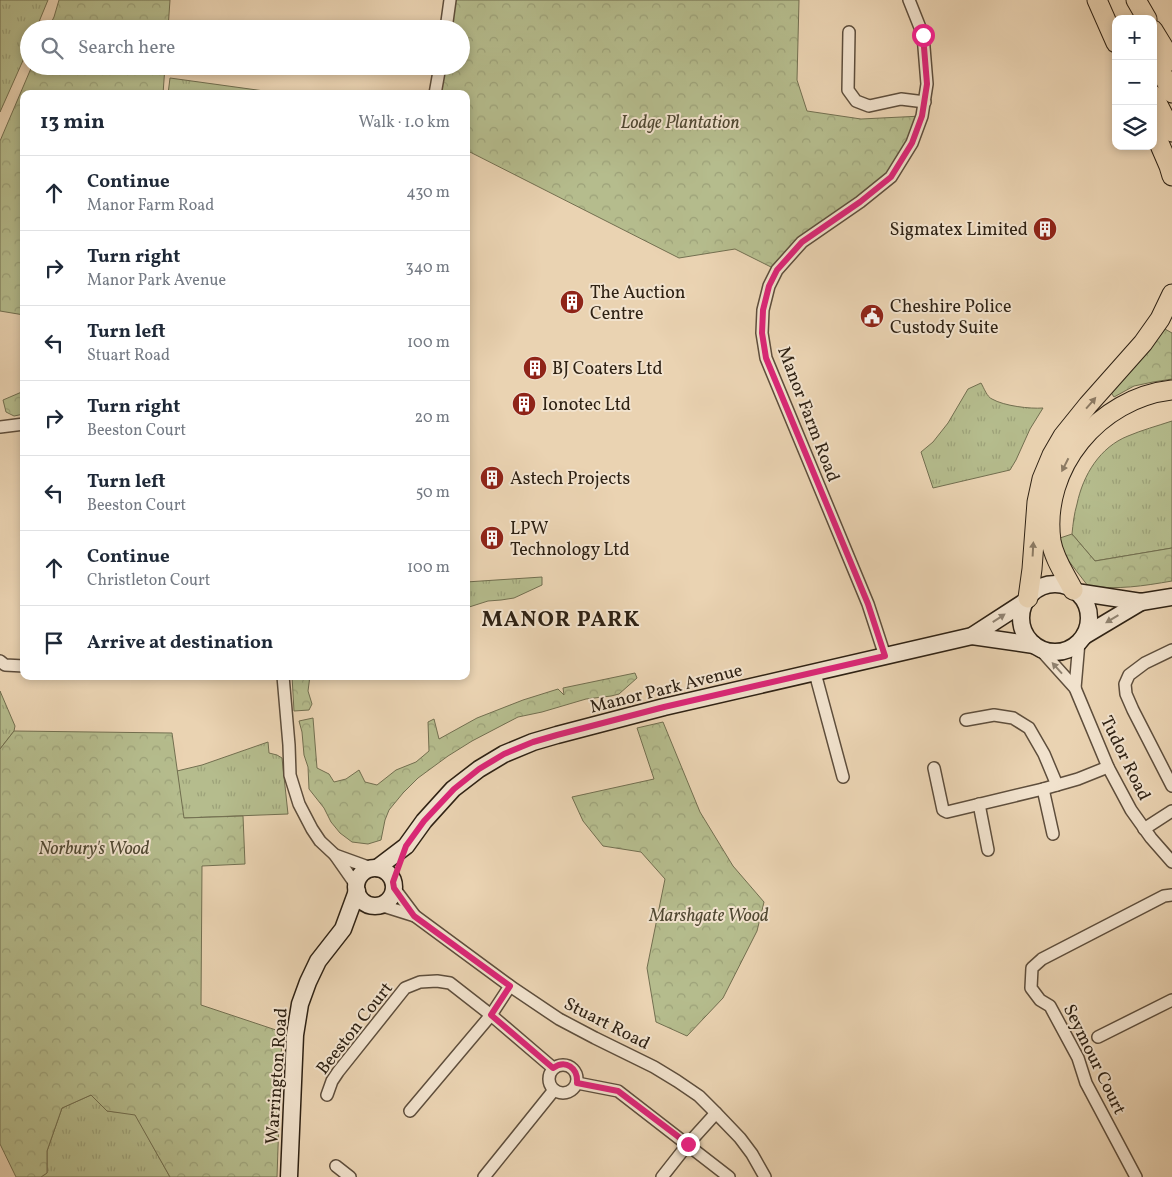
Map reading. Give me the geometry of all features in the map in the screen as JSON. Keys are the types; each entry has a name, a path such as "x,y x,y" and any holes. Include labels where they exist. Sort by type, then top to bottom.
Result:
{"main road":[{"path":"1097,0 1112,34"},
{"path":"1104,0 1112,15"},
{"path":"1124,0 1132,15"},
{"path":"1136,0 1145,15"},
{"path":"1157,37 1172,61"},
{"path":"1155,60 1172,93"},
{"path":"1157,103 1172,132"},
{"path":"1157,138 1172,176"},
{"path":"1027,599 1032,569 1037,502 1042,479 1052,455 1063,436 1088,405 1143,343 1160,319 1172,294"},
{"path":"1075,591 1055,557 1051,542 1050,518 1054,494 1062,471 1073,449 1092,428 1113,411 1142,396 1172,390"}],"street":[{"path":"447,20 450,0"},
{"name":"Manor Farm Road","path":"885,656 868,604 766,358 762,333 763,310 769,286 777,270 802,242 860,202 891,177 912,143 922,116 927,84 923,35 909,0"},
{"path":"850,32 848,90 856,101 869,106 901,99 925,102"},
{"path":"436,90 438,75"},
{"path":"0,427 20,424"},
{"path":"1141,602 1081,639 1070,648 1060,652 1049,652 1037,647 1027,638 1021,620 1022,610 1027,599 1035,591 1044,586 1054,584 1075,591 1141,602 1172,597"},
{"path":"1075,591 1083,599 1089,618 1081,639"},
{"name":"Manor Park Avenue","path":"393,885 406,846 424,821 454,789 479,769 504,754 533,742 566,732 664,707 972,636 1027,599"},
{"name":"Manor Park Avenue","path":"972,636 1037,647"},
{"name":"Tudor Road","path":"1075,688 1081,639"},
{"name":"Tudor Road","path":"1037,647 1075,688 1108,767 1131,810 1144,829 1172,862"},
{"path":"1172,650 1145,663 1129,675 1125,684 1126,694 1132,710 1172,786"},
{"path":"0,660 5,666 20,666"},
{"path":"815,673 843,777"},
{"path":"283,680 290,745 290,775 300,804 312,829 320,841 335,855 357,888 362,900 367,904 377,905 390,898 393,885 388,873 335,855"},
{"path":"966,720 994,715 1013,718 1029,728 1044,754 1057,785"},
{"path":"934,768 943,810 947,812 1043,789 1078,779 1108,767"},
{"path":"1043,789 1054,834"},
{"path":"978,804 988,850"},
{"path":"1144,829 1172,811"},
{"name":"Manor Park Avenue","path":"374,868 406,846"},
{"path":"357,888 358,879 361,874 365,870 374,868"},
{"name":"Stuart Road","path":"393,885 414,916"},
{"name":"Warrington Road","path":"343,929 357,888"},
{"name":"Seymour Court","path":"1136,1177 1086,1083 1078,1058 1050,1006 1040,1000 1031,988 1032,968 1042,959 1164,896 1172,895"},
{"name":"Stuart Road","path":"377,905 414,916 559,1019 662,1072 698,1096 740,1138 766,1177"},
{"name":"Warrington Road","path":"289,1177 295,1034 300,1004 318,962 343,929 377,905"},
{"name":"Beeston Court","path":"327,1095 332,1081 338,1072 405,988 420,982 450,983 553,1068"},
{"path":"410,1111 491,1015 510,986"},
{"name":"Seymour Court","path":"1098,1037 1171,1003"},
{"path":"561,1064 570,1066 577,1073 577,1083 572,1090 563,1093 554,1090 549,1082 550,1072 553,1068 561,1064"},
{"path":"577,1083 618,1091 729,1177"},
{"path":"484,1177 554,1090"},
{"path":"662,1177 716,1113"},
{"path":"336,1166 350,1177"}],"green space":[{"path":"0,0 48,0 40,20 20,20 20,67 0,112"},
{"path":"59,0 170,0 169,20 52,20"},
{"name":"Lodge Plantation","path":"450,0 799,0 797,80 807,111 861,119 922,116 891,177 802,242 777,270 735,249 679,258 470,152 470,90 436,90 438,75 470,75 470,20 447,20"},
{"path":"28,75 164,75 163,90 22,90"},
{"path":"170,78 257,90 168,90"},
{"path":"20,94 20,314 0,311 0,141"},
{"path":"1165,329 1172,333 1172,379 1134,386 1114,397 1110,391"},
{"path":"981,383 990,398 1003,404 1043,408 1030,429 1010,470 933,488 921,452 933,442 948,423 968,389"},
{"path":"20,393 20,415 14,416 6,412 3,400"},
{"path":"1172,421 1172,548 1095,561 1072,534 1074,515 1088,473 1101,455 1118,441"},
{"path":"1072,534 1095,561 1172,548 1172,581 1141,586 1088,586 1065,556 1057,539"},
{"path":"542,577 542,585 514,598 488,601 470,607 470,582"},
{"path":"635,673 637,678 619,694 586,699 518,717 448,756 418,778 389,810 381,840 368,844 352,842 340,833 331,822 324,808 309,789 308,767 304,755 299,721 313,718 317,768 329,774 334,782 346,779 359,770 365,782 377,785 396,770 416,762 429,751 428,722 434,719 439,739 477,718 523,700 558,689 564,695 563,688"},
{"path":"292,680 309,680 308,691 312,704 309,710 294,711"},
{"path":"0,691 15,726 14,731 0,749"},
{"name":"Marshgate Wood","path":"663,722 700,812 733,866 764,902 757,931 723,998 687,1036 656,1022 647,968 665,879 641,852 603,846 583,821 572,797 654,779 637,728"},
{"name":"Norbury's Wood","path":"14,731 172,733 184,818 243,816 245,864 202,866 201,1005 282,1032 277,1177 170,1177 135,1115 107,1111 91,1095 62,1108 47,1151 47,1173 41,1177 16,1177 0,1144 0,749"},
{"path":"268,742 269,753 282,758 288,814 183,818 177,771 202,765"},
{"path":"91,1095 107,1111 135,1114 170,1177 41,1177 47,1173 47,1151 62,1108"}],"place":[{"name":"Sigmatex Limited","path":"1045,229"},
{"name":"The Auction Centre","path":"572,302"},
{"name":"Cheshire Police Custody Suite","path":"872,316"},
{"name":"BJ Coaters Ltd","path":"535,368"},
{"name":"Ionotec Ltd","path":"524,404"},
{"name":"Astech Projects","path":"492,478"},
{"name":"LPW Technology Ltd","path":"492,538"}],"district":[{"name":"MANOR PARK","path":"561,618"}],"route":[{"path":"688,1144 618,1091 577,1083 577,1073 570,1066 561,1064 553,1068 491,1015 510,986 414,916 394,888 393,882 406,846 424,821 454,789 479,769 504,754 533,742 664,707 885,656 868,604 766,358 762,333 763,310 769,286 777,270 802,242 860,202 891,177 912,143 922,116 927,84 923,35"}]}
